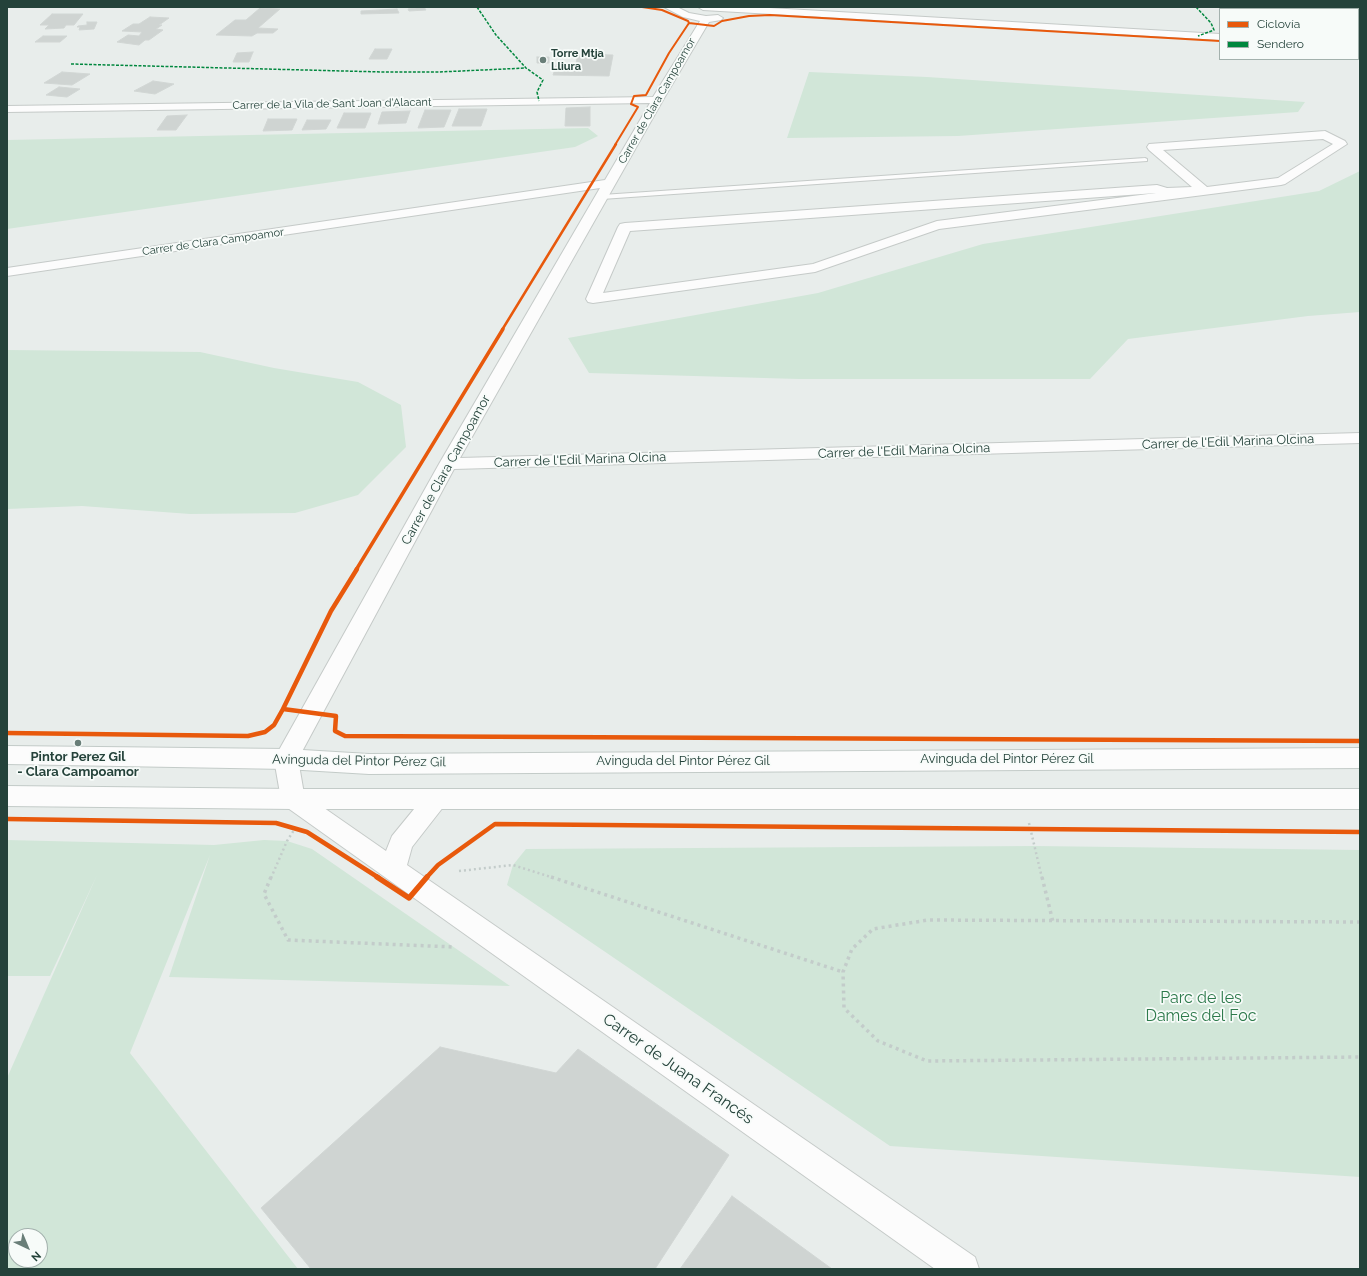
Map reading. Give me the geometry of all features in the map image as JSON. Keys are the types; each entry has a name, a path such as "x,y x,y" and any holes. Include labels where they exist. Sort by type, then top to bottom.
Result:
{"main road":[{"name":"Avinguda del Pintor Pérez Gil","path":"7,755 286,759 368,764 1360,758"},
{"path":"7,796 293,799 1360,799"}],"street":[{"path":"669,7 686,15 755,10 1219,37"},
{"name":"Carrer de Clara Campoamor","path":"286,759 448,464 606,190 705,13"},
{"name":"Carrer de la Vila de Sant Joan d'Alacant","path":"7,109 657,100"},
{"path":"1204,191 1153,147 1325,135 1341,144 1281,181 938,225 815,268 593,299 625,227 1157,189 1166,192 1204,191"},
{"name":"Carrer de Clara Campoamor","path":"7,272 606,190"},
{"name":"Carrer de l'Edil Marina Olcina","path":"448,464 1360,438"},
{"path":"286,759 293,799"},
{"name":"Carrer de Juana Francés","path":"293,799 963,1269"},
{"path":"392,869 401,843 436,799"}],"lane":[{"path":"606,190 1145,160"}],"path":[{"path":"1024,798 1053,922"},
{"path":"289,827 301,830"},
{"path":"295,829 287,841 264,894 288,940 454,947"},
{"path":"1023,830 1039,830"},
{"path":"459,871 513,865 843,972"},
{"path":"1360,922 1053,922 928,920 873,929 852,949 843,972 844,1008 878,1041 927,1061 1360,1057"}],"green space":[{"path":"809,72 927,77 1305,102 1298,112 958,136 787,138"},
{"path":"588,128 598,136 575,147 7,229 7,140"},
{"path":"1360,171 1360,312 1308,316 1128,339 1090,379 799,379 589,373 568,338 818,293 983,244 1319,191"},
{"path":"7,350 200,352 274,368 358,382 401,405 406,447 358,495 295,513 190,514 82,506 7,509"},
{"path":"7,840 214,845 264,840 287,841 312,849 510,986 169,977 210,855 130,1053 298,1269 7,1269 7,1078 97,875 50,976 7,976"},
{"name":"Parc de les Dames del Foc","path":"1035,846 1360,850 1360,1177 890,1146 507,885 513,865 526,849"}],"building":[{"path":"424,7 426,10 409,11 408,9"},
{"path":"260,8 280,9 258,28 278,29 273,33 257,33 252,36 216,35 235,20 246,20"},
{"path":"397,9 399,13 361,14 361,11"},
{"path":"52,14 83,14 74,25 66,25 64,28 45,29 49,25 40,25"},
{"path":"150,17 169,18 156,29 163,30 139,45 117,42 128,35 139,36 142,32 122,31 133,24 139,24"},
{"path":"87,22 97,22 94,29 79,30 80,27 77,27 78,26 87,25"},
{"path":"43,36 67,36 60,42 35,42"},
{"path":"375,49 392,49 387,59 369,59"},
{"path":"253,52 249,62 233,62 237,53"},
{"path":"578,54 613,55 609,76 553,75 557,63 576,63"},
{"name":"Torre Mtja Lliura","path":"537,57 549,57 549,63 537,63"},
{"path":"62,72 90,74 72,85 44,83"},
{"path":"153,81 174,84 155,94 134,91"},
{"path":"59,87 80,89 67,97 46,95"},
{"path":"590,107 590,126 565,126 566,108"},
{"path":"459,109 487,109 481,126 452,126"},
{"path":"425,110 451,110 444,127 418,128"},
{"path":"410,111 406,123 378,124 382,112"},
{"path":"344,113 371,113 365,128 337,128"},
{"path":"187,115 176,130 157,130 167,116"},
{"path":"268,119 297,119 292,130 263,131"},
{"path":"307,120 331,120 326,129 302,130"},
{"path":"440,1047 556,1073 578,1049 729,1155 655,1269 311,1269 261,1208"},
{"path":"732,1196 832,1269 680,1269"}],"marked path":[{"path":"477,7 496,35 526,68 543,80 537,92 539,101"},
{"path":"1196,7 1211,23 1214,30 1198,36"},
{"path":"71,64 383,72 439,72 526,68"}],"cycle path":[{"path":"642,7 662,10 688,21 689,23 714,26 722,21 749,16 770,15 1219,41"},
{"path":"283,709 331,611 638,107 631,104 634,96 646,95 669,53 689,23"},
{"path":"7,733 248,736 265,732 274,725 283,709 336,716 335,731 345,736 1360,741"},
{"path":"7,819 276,823 307,832 409,898 438,865 495,824 1360,832"}],"place":[{"name":"Torre Mtja Lliura","path":"543,60"},
{"name":"Pintor Perez Gil - Clara Campoamor","path":"78,743"}]}
